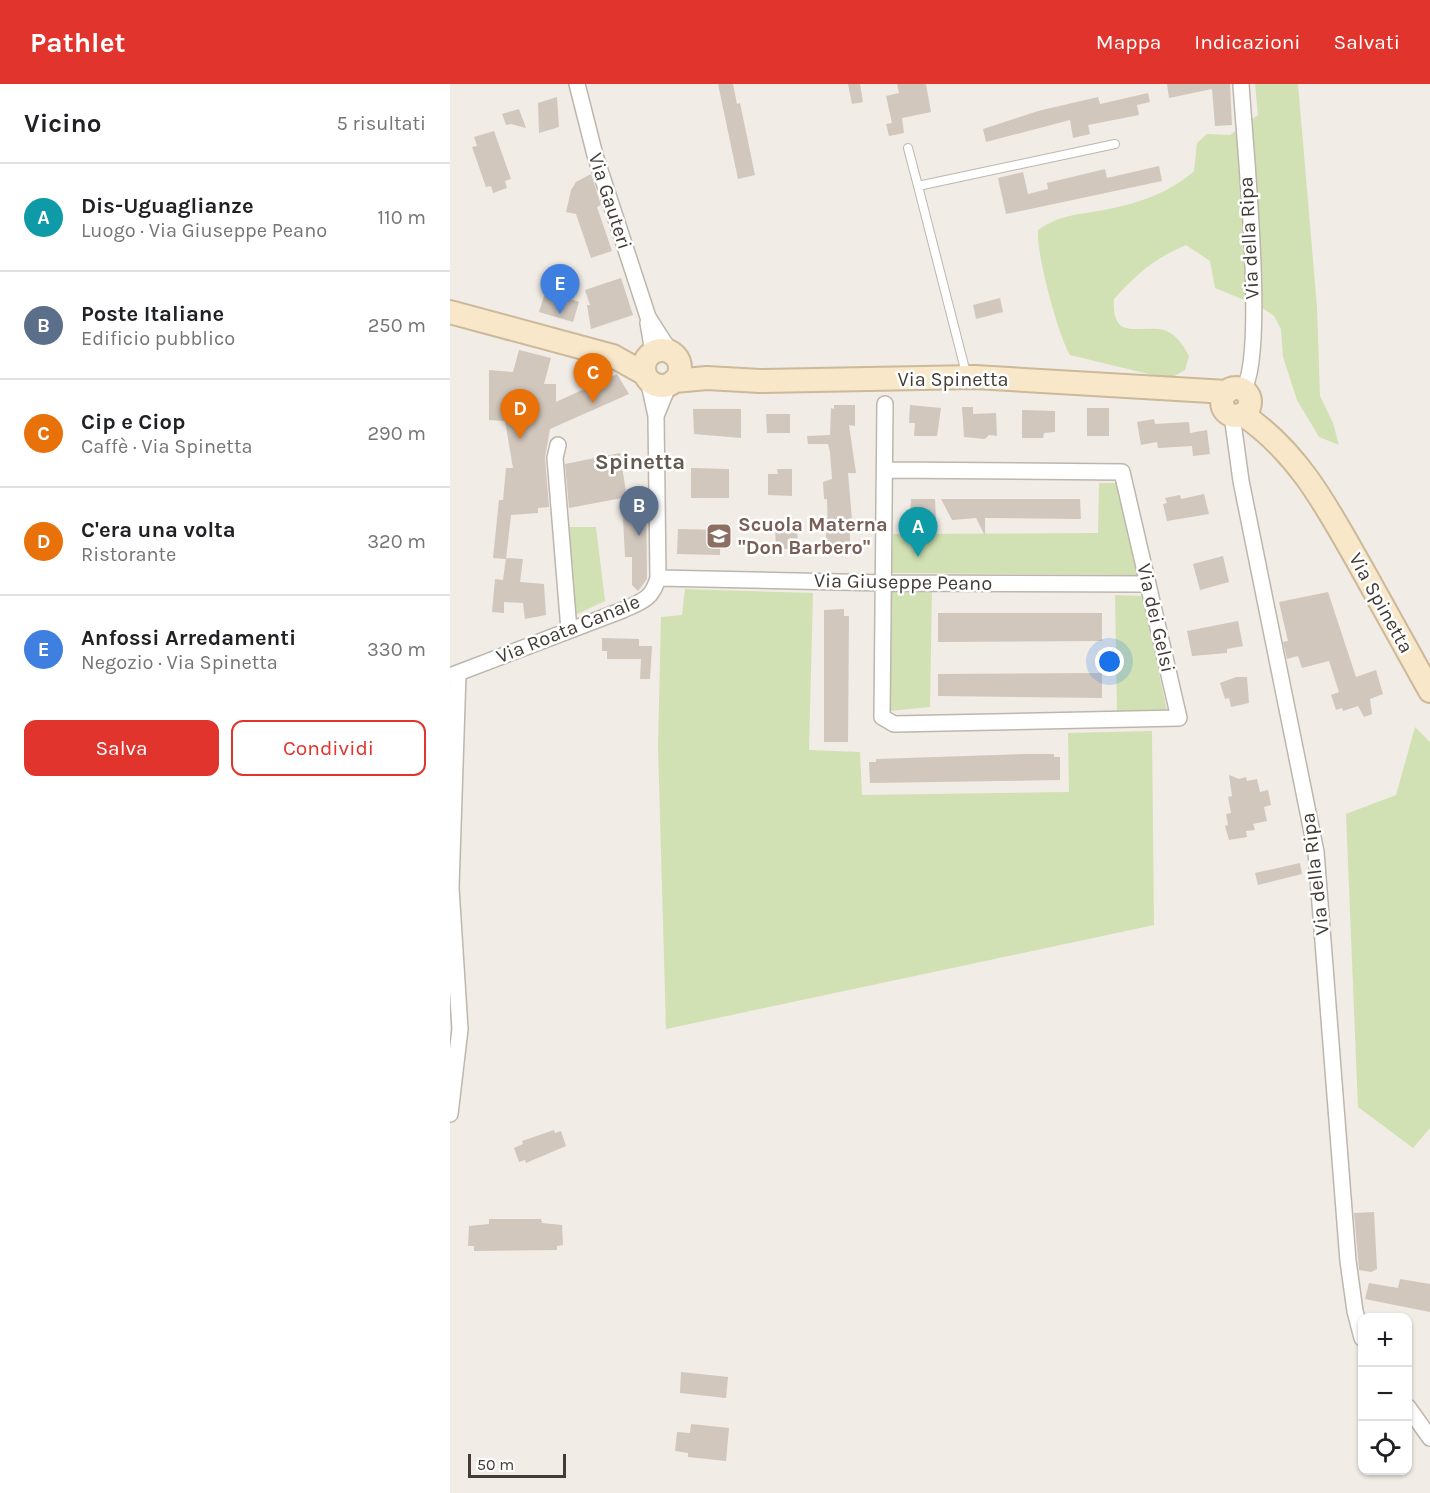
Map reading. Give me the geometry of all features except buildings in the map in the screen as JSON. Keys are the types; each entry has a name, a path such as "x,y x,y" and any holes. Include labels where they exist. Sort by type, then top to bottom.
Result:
{"main road":[{"name":"Via Spinetta","path":"450,312 613,356 707,378 760,381 967,378 1153,386 1197,391 1236,403 1267,430 1293,458 1315,488 1430,691"}],"street":[{"name":"Via Gauteri","path":"577,84 595,155 648,317 661,367"},
{"name":"Via della Ripa","path":"1241,84 1250,210 1254,351 1249,380 1236,403 1240,481 1316,852 1348,1261 1358,1323"},
{"name":"Via Roata Canale","path":"454,674 642,602 654,593 658,578 656,416 661,367"},
{"name":"Via Roata Canale","path":"656,416 661,367"},
{"path":"885,404 885,583"},
{"path":"558,445 555,458 569,630"},
{"name":"Via dei Gelsi","path":"885,583 882,717 894,724 1179,718 1122,472 886,470"},
{"name":"Via Giuseppe Peano","path":"658,578 885,583 1148,584"},
{"path":"450,1114 460,1029 451,888 454,674"},
{"path":"1412,1414 1430,1438"}],"lane":[{"path":"918,186 1115,144"},
{"path":"908,148 964,356 967,378"}],"green space":[{"path":"1255,84 1298,84 1317,307 1320,396 1333,423 1339,445 1319,437 1297,400 1283,357 1281,329 1274,316 1261,307 1215,288 1210,261 1186,245 1146,268 1114,299 1114,311 1120,325 1133,329 1163,330 1177,338 1184,347 1189,356 1185,370 1169,379 1070,355 1060,330 1044,274 1038,230 1062,218 1140,201 1185,179 1194,171 1197,143 1207,134 1230,135 1258,115"},
{"path":"1099,483 1117,483 1139,575 891,573 893,534 1098,533"},
{"path":"565,527 596,527 605,601 573,616"},
{"path":"889,586 932,588 930,707 889,711"},
{"path":"685,589 813,593 809,750 860,752 862,795 1069,792 1068,733 1152,731 1154,925 666,1029 658,747 661,617 682,615"},
{"path":"1115,595 1143,596 1167,711 1117,711"},
{"path":"1415,727 1430,742 1430,1128 1413,1148 1358,1107 1346,814 1396,795"}],"place":[{"name":"Anfossi Arredamenti","path":"560,314"},
{"name":"Cip e Ciop","path":"593,403"},
{"name":"C'era una volta","path":"520,439"},
{"name":"Poste Italiane","path":"639,536"},
{"name":"Scuola Materna \"Don Barbero\"","path":"719,536"},
{"name":"Dis-Uguaglianze","path":"918,557"}],"district":[{"name":"Spinetta","path":"640,462"}]}
